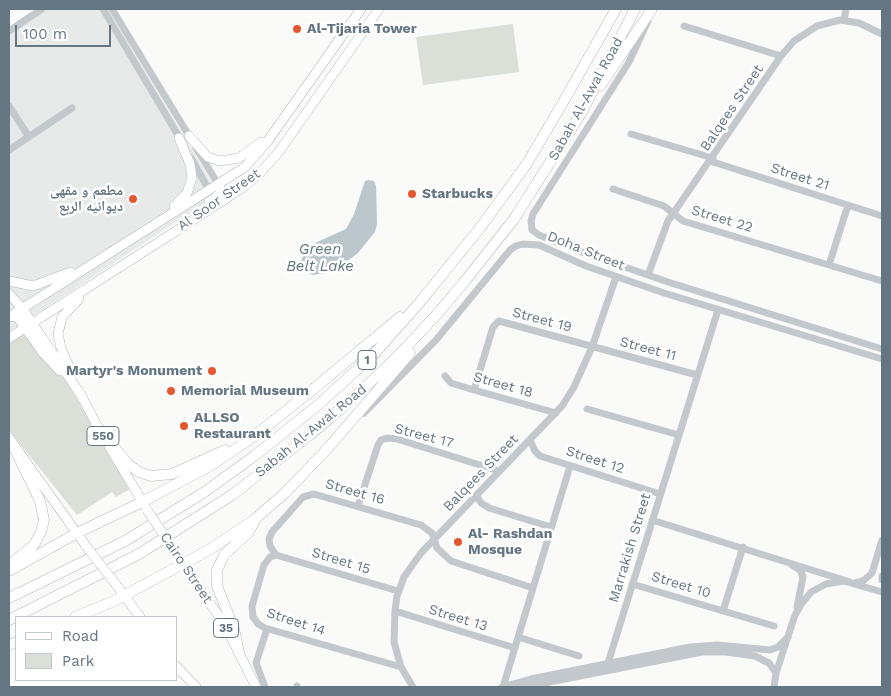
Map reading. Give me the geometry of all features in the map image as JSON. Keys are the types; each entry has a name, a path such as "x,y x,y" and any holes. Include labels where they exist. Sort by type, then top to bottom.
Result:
{"highway":[{"name":"Sabah Al-Awal Road","path":"9,598 125,540 203,493 246,462 318,404 374,354 420,302 480,228 526,165 562,106 616,9"},
{"name":"Sabah Al-Awal Road","path":"17,616 139,554 232,495 310,435 399,355 465,281 514,218 583,110 636,9"},
{"path":"583,110 653,9"},
{"path":"9,571 77,533 145,506 210,466 253,437 420,302"},
{"path":"78,616 121,591 216,546 255,519 285,493 328,448 422,339 438,313"},
{"path":"96,424 130,466 142,474 156,476 176,472 253,437"},
{"path":"9,565 34,545 41,532 44,520 40,501 10,441"},
{"path":"240,653 234,630 217,586 216,570 224,555 248,533 255,519"}],"main road":[{"name":"Al Soor Street","path":"9,317 245,167 275,131 361,9"},
{"name":"Al Soor Street","path":"9,338 173,233 259,174 278,153 379,9"},
{"path":"189,136 208,157 217,161 224,161 243,156 275,131"},
{"path":"145,229 182,199 190,185 192,175 190,164 179,138"},
{"path":"173,233 189,216 216,197 220,192 218,184"},
{"path":"209,190 216,197 224,197 231,194"},
{"path":"9,282 25,286 36,285 88,266"},
{"path":"81,395 60,343 59,325 64,314 101,280"},
{"name":"550","path":"9,294 22,308 29,326 81,395 145,506"},
{"path":"9,317 17,317 29,326"},
{"path":"10,441 139,616"},
{"name":"Cairo Street","path":"145,506 215,610 240,653 256,687"},
{"path":"178,668 196,687"}],"street":[{"path":"9,31 42,9"},
{"path":"103,9 209,190"},
{"path":"112,9 218,184"},
{"name":"Doha Street","path":"653,9 629,62 531,217 532,228 536,234 668,282 882,349"},
{"path":"844,20 846,9"},
{"name":"Balqees Street","path":"648,275 663,232 673,213 712,159 781,56 794,41 810,29 844,20 864,24 882,34"},
{"path":"684,26 781,56"},
{"path":"9,106 29,137"},
{"path":"9,150 72,108"},
{"name":"Street 21","path":"631,134 882,216"},
{"name":"Street 22","path":"613,189 664,206 683,220 882,281"},
{"path":"829,265 848,205"},
{"name":"Doha Street","path":"328,448 427,350 513,248 523,244 536,244 575,262 664,293 882,359"},
{"path":"575,262 574,256 576,253 582,252"},
{"name":"Balqees Street","path":"413,687 401,668 394,642 398,591 409,567 556,413 574,387 592,347 616,277"},
{"path":"664,293 670,289 668,282"},
{"name":"Marrakish Street","path":"607,667 718,310"},
{"name":"Street 19","path":"474,390 493,327 500,321 592,347"},
{"name":"Street 11","path":"592,347 697,375"},
{"name":"Street 18","path":"445,376 451,383 556,413"},
{"path":"587,409 679,435"},
{"name":"Street 17","path":"358,506 378,445 381,440 386,438 397,439 499,471"},
{"name":"Street 12","path":"530,440 532,448 538,455 660,494"},
{"path":"502,687 570,466"},
{"name":"Street 16","path":"276,555 270,547 271,535 305,496 314,494 421,525 430,530 435,538"},
{"path":"476,495 489,508 551,527"},
{"path":"652,520 882,592"},
{"path":"435,538 439,551 454,563 533,588"},
{"path":"774,687 776,673 788,637 804,599 818,588 836,582 863,581 872,573 882,540"},
{"name":"Street 10","path":"723,611 743,548"},
{"name":"Street 15","path":"276,555 398,591"},
{"name":"Street 14","path":"276,555 270,557 264,565 251,609 256,622 267,629 401,668"},
{"path":"784,560 798,568 803,577 796,615"},
{"name":"Street 10","path":"632,584 774,626"},
{"name":"Street 13","path":"395,611 515,648"},
{"path":"265,687 256,663 267,629"},
{"path":"524,687 698,646 770,650 788,637"},
{"path":"518,638 580,656"},
{"path":"502,687 531,679 692,653 744,654 770,663 776,673"}],"shaded area":[{"path":"44,9 108,9 219,194 9,332 9,32"}],"green space":[{"path":"513,24 519,72 423,85 416,37"},
{"path":"34,326 130,489 116,497 112,492 77,515 9,430 9,342"}],"water":[{"name":"Green Belt Lake","path":"365,181 374,181 376,186 377,224 375,232 358,253 346,262 325,273 313,275 304,271 301,267 301,262 304,251 315,243 346,229 354,214"}],"place":[{"name":"Al-Tijaria Tower","path":"297,29"},
{"name":"Starbucks","path":"412,194"},
{"name":"مطعم و مقهى ديوانيه الربع","path":"133,199"},
{"name":"Martyr's Monument","path":"212,371"},
{"name":"Memorial Museum","path":"171,391"},
{"name":"ALLSO Restaurant","path":"184,426"},
{"name":"Al- Rashdan Mosque","path":"458,542"}]}
